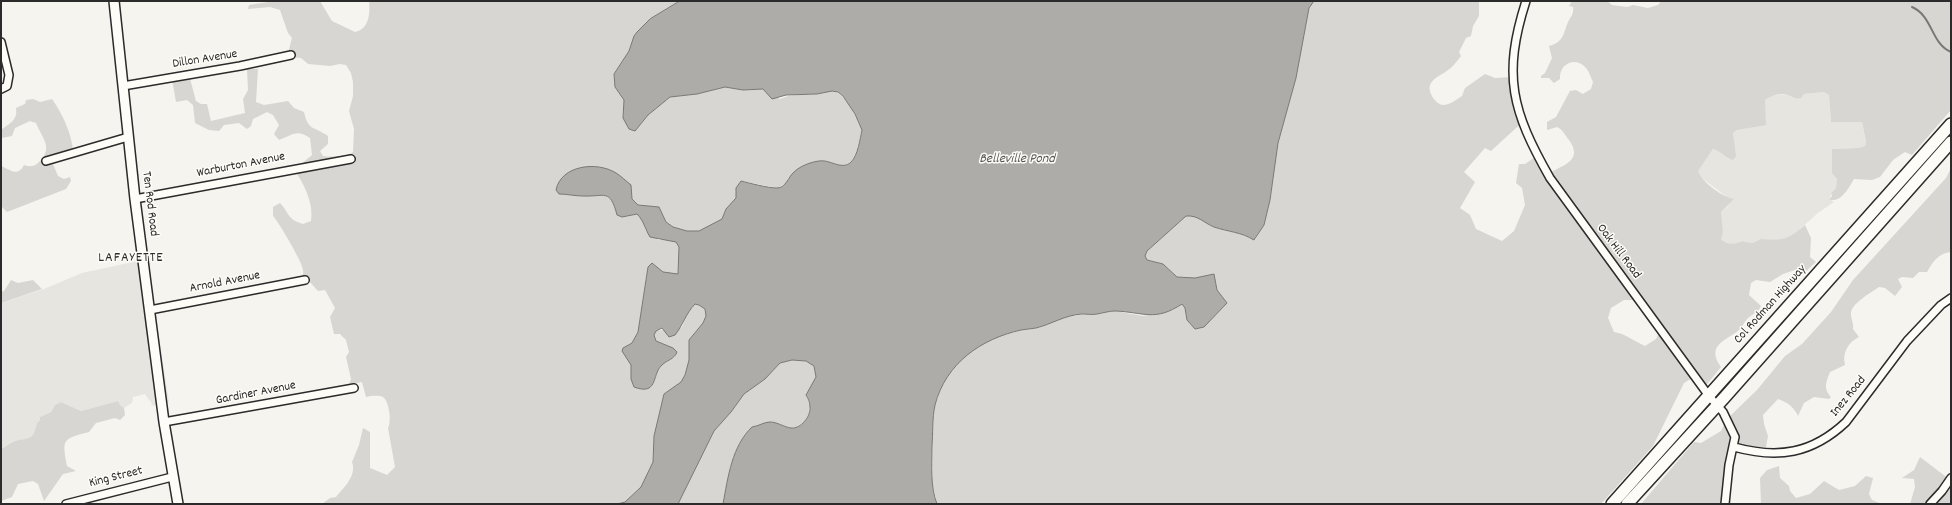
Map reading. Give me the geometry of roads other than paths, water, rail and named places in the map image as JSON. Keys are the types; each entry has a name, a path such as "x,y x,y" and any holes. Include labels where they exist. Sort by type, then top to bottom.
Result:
{"highway":[{"name":"Col Rodman Highway","path":"1612,504 1951,124"},
{"name":"Col Rodman Highway","path":"1627,504 1951,142"}],"main road":[{"name":"Ten Rod Road","path":"114,1 135,199 164,422 172,477 178,504"}],"street":[{"name":"Oak Hill Road","path":"1526,1 1519,25 1512,71 1516,104 1533,149 1550,178 1568,204 1709,396 1718,404 1733,428 1735,437 1734,447 1729,465 1725,504"},
{"path":"1,42 9,75 4,88"},
{"name":"Dillon Avenue","path":"123,86 240,66 291,55"},
{"path":"46,161 128,137"},
{"name":"Warburton Avenue","path":"135,199 351,159"},
{"name":"Arnold Avenue","path":"150,310 305,280"},
{"name":"Inez Road","path":"1734,447 1761,453 1786,453 1813,446 1836,431 1846,422 1908,341 1941,305 1951,298"},
{"name":"Gardiner Avenue","path":"164,422 354,388"},
{"name":"King Street","path":"66,504 172,477"},
{"path":"1930,504 1951,478"}],"water":[{"name":"Belleville Pond","path":"680,1 1314,1 1309,8 1296,78 1278,143 1270,200 1264,225 1254,240 1240,234 1214,227 1194,217 1186,216 1147,251 1145,256 1147,260 1163,264 1177,277 1195,278 1214,274 1217,290 1227,303 1204,327 1195,329 1187,320 1185,308 1182,304 1173,310 1164,313 1149,315 1115,311 1076,315 1036,328 1006,334 979,347 956,365 940,390 935,405 933,416 932,476 933,490 937,504 723,504 729,473 735,453 745,435 752,427 770,422 795,428 805,421 809,414 810,405 806,395 816,377 814,366 806,361 792,360 780,363 765,379 744,394 731,412 714,431 678,504 617,504 625,502 641,487 653,462 654,436 664,394 681,382 685,375 689,360 689,340 703,323 706,316 705,309 695,304 689,311 675,335 669,337 662,328 656,331 654,335 656,341 673,348 677,352 676,355 661,366 651,387 642,389 634,387 631,379 631,365 622,351 623,348 632,343 638,332 648,267 652,263 663,272 678,274 679,247 676,242 650,237 637,214 622,217 617,215 609,197 602,195 580,196 559,194 556,190 559,182 572,170 590,167 608,169 618,174 631,185 632,199 638,205 659,207 666,222 673,227 687,231 699,231 722,219 726,209 736,198 736,188 741,181 780,188 796,170 809,163 823,161 844,165 851,162 858,147 862,130 855,114 843,96 838,92 832,91 817,94 786,95 772,99 763,89 743,90 725,87 697,94 670,97 648,115 635,131 629,129 623,118 624,100 615,87 614,74 629,51 634,36 637,32 650,19"}],"waterway":[{"path":"1912,7 1919,11 1924,17 1939,43 1951,52"}],"district":[{"name":"LAFAYETTE","path":"131,259"}]}
